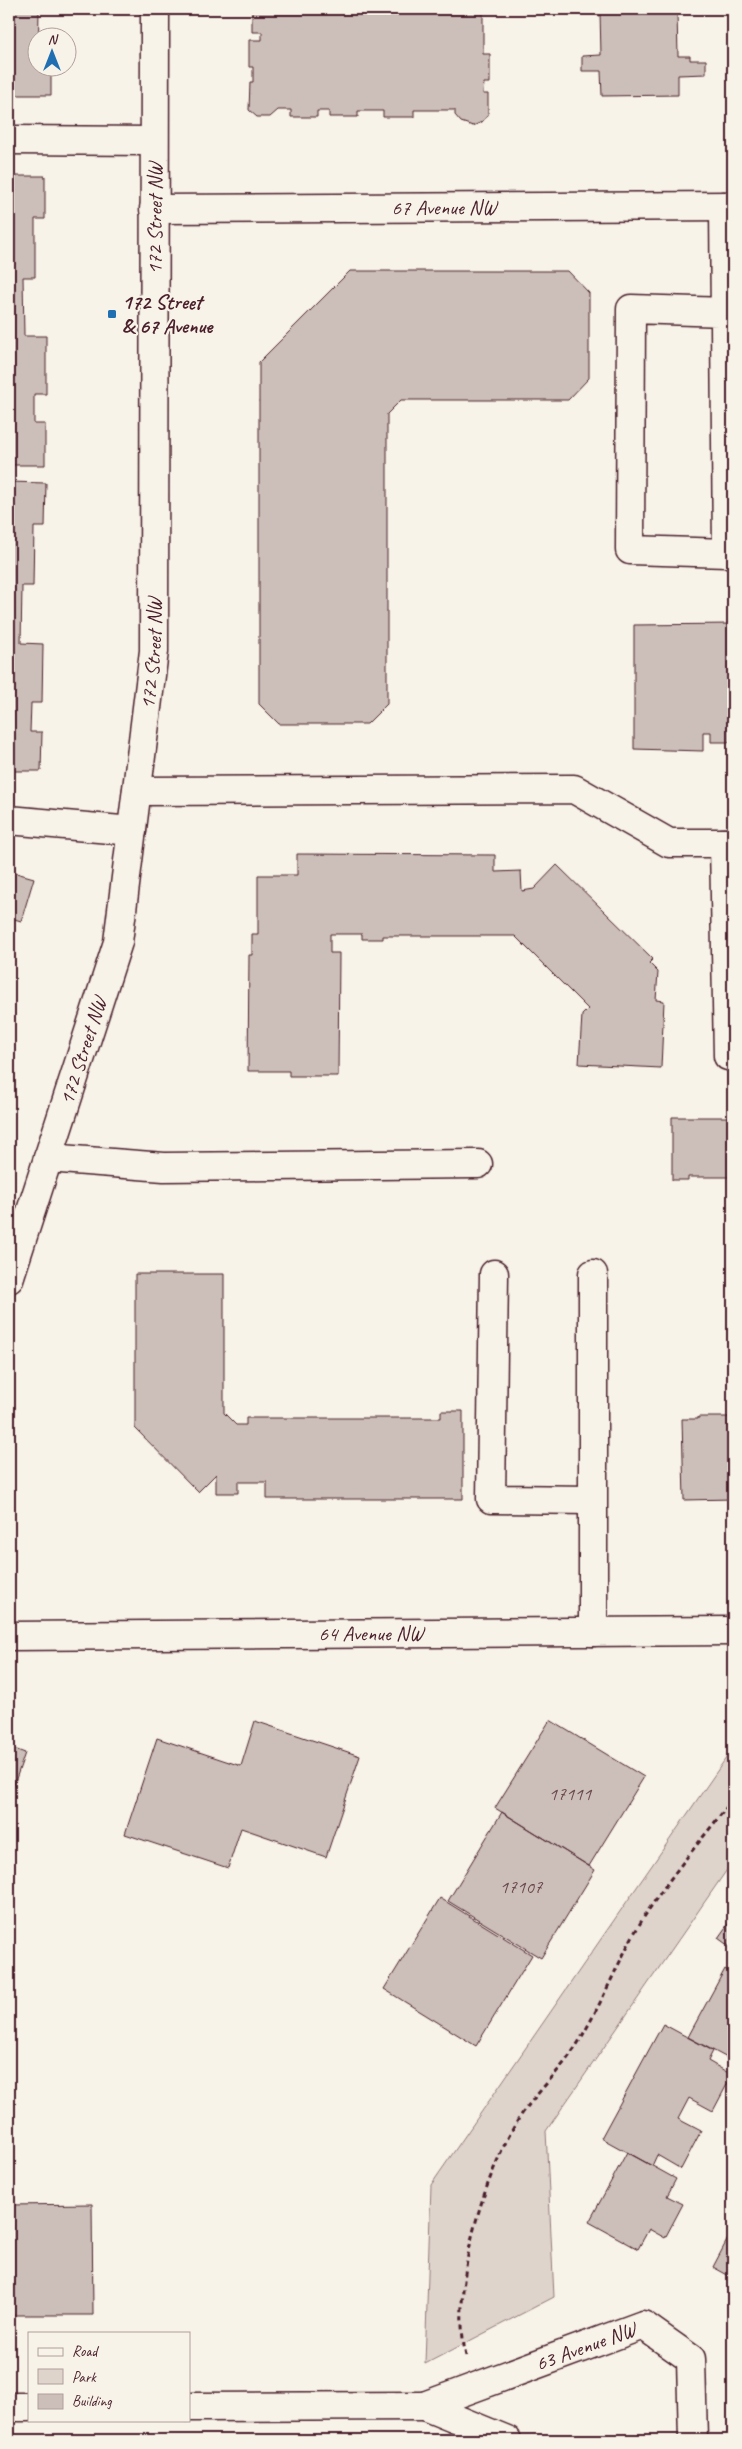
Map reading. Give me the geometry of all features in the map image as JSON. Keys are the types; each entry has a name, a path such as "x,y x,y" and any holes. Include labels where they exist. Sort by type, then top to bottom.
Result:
{"street":[{"name":"172 Street NW","path":"9,1279 118,942 154,651 154,9"},
{"path":"9,140 154,141"},
{"path":"729,206 730,314 727,552 630,550 631,309 730,314"},
{"name":"67 Avenue NW","path":"154,209 729,206"},
{"path":"137,791 574,789 669,843 728,843 728,1056 733,1056"},
{"path":"9,820 132,832"},
{"path":"48,1158 164,1167 478,1164"},
{"path":"494,1274 491,1500 592,1500"},
{"path":"593,1274 593,1632"},
{"name":"64 Avenue NW","path":"9,1636 733,1631"},
{"name":"63 Avenue NW","path":"190,2406 424,2406 643,2324 691,2359 693,2440"},
{"name":"63 Avenue NW","path":"424,2406 507,2440"},
{"path":"9,2407 28,2407"}],"path":[{"path":"474,2387 465,2350 461,2305 465,2266 488,2183 518,2120 577,2046 601,2005 636,1931 661,1893 733,1799"}],"green space":[{"path":"733,1748 733,1861 546,2131 554,2297 425,2364 431,2185"}],"building":[{"path":"9,9 39,9 39,28 28,28 28,78 51,78 51,95 9,95"},
{"path":"252,9 483,9 483,54 490,54 490,83 484,83 483,94 488,94 488,115 482,122 473,126 461,122 455,115 455,110 414,110 414,117 383,117 383,111 358,111 358,117 329,117 329,111 317,111 317,117 291,117 291,110 278,110 270,117 257,117 249,110 250,82 253,82 253,67 249,67 249,40 262,40 262,32 252,32"},
{"path":"582,9 704,9 704,12 677,13 678,56 690,56 690,60 706,60 706,74 678,75 678,95 602,96 601,71 582,71 582,56 601,55 600,12 582,13"},
{"path":"9,176 45,176 45,219 35,219 35,277 23,277 24,336 46,336 46,394 34,394 34,424 45,424 45,465 9,465"},
{"path":"350,271 568,271 589,293 589,378 568,400 401,400 387,414 387,704 367,724 279,724 259,704 259,362"},
{"path":"9,482 46,483 45,527 34,527 33,586 22,586 21,643 43,644 42,703 31,703 30,732 42,732 41,771 9,771"},
{"path":"733,624 733,742 711,742 711,732 703,732 703,751 634,749 634,625"},
{"path":"297,854 495,855 495,872 521,871 522,891 534,889 557,865 653,959 649,963 658,972 656,1000 664,1001 661,1068 579,1064 582,1015 588,1009 515,936 383,936 383,939 362,939 362,934 330,934 330,953 339,953 338,1076 289,1076 289,1071 248,1071 249,955 252,955 252,934 258,934 258,875 297,875"},
{"path":"9,871 34,878 21,921 11,918 9,925"},
{"path":"672,1117 733,1117 733,1177 688,1177 688,1180 672,1180"},
{"path":"135,1274 224,1274 224,1413 236,1425 246,1425 246,1418 441,1418 441,1411 463,1411 463,1499 267,1499 267,1482 238,1482 238,1493 216,1493 216,1474 198,1492 135,1428"},
{"path":"698,1417 733,1417 733,1499 684,1500 682,1419 698,1419"},
{"path":"550,1720 644,1777 589,1866 495,1808"},
{"path":"255,1721 360,1756 326,1857 241,1828 228,1868 125,1834 157,1738 241,1766"},
{"path":"9,1747 25,1753 9,1799"},
{"path":"502,1812 595,1870 541,1958 448,1901"},
{"path":"440,1898 532,1955 476,2046 384,1989"},
{"path":"733,1917 733,1949 718,1938"},
{"path":"725,1969 733,1974 733,2061 688,2037"},
{"path":"663,2024 713,2051 708,2061 732,2075 713,2111 689,2098 678,2119 701,2131 681,2169 657,2155 652,2166 601,2138"},
{"path":"627,2152 676,2179 667,2196 683,2204 665,2238 649,2229 638,2249 589,2222"},
{"path":"92,2204 93,2315 9,2315 9,2205"},
{"path":"733,2229 733,2278 713,2267"}],"place":[{"name":"172 Street & 67 Avenue","path":"112,314"}]}
